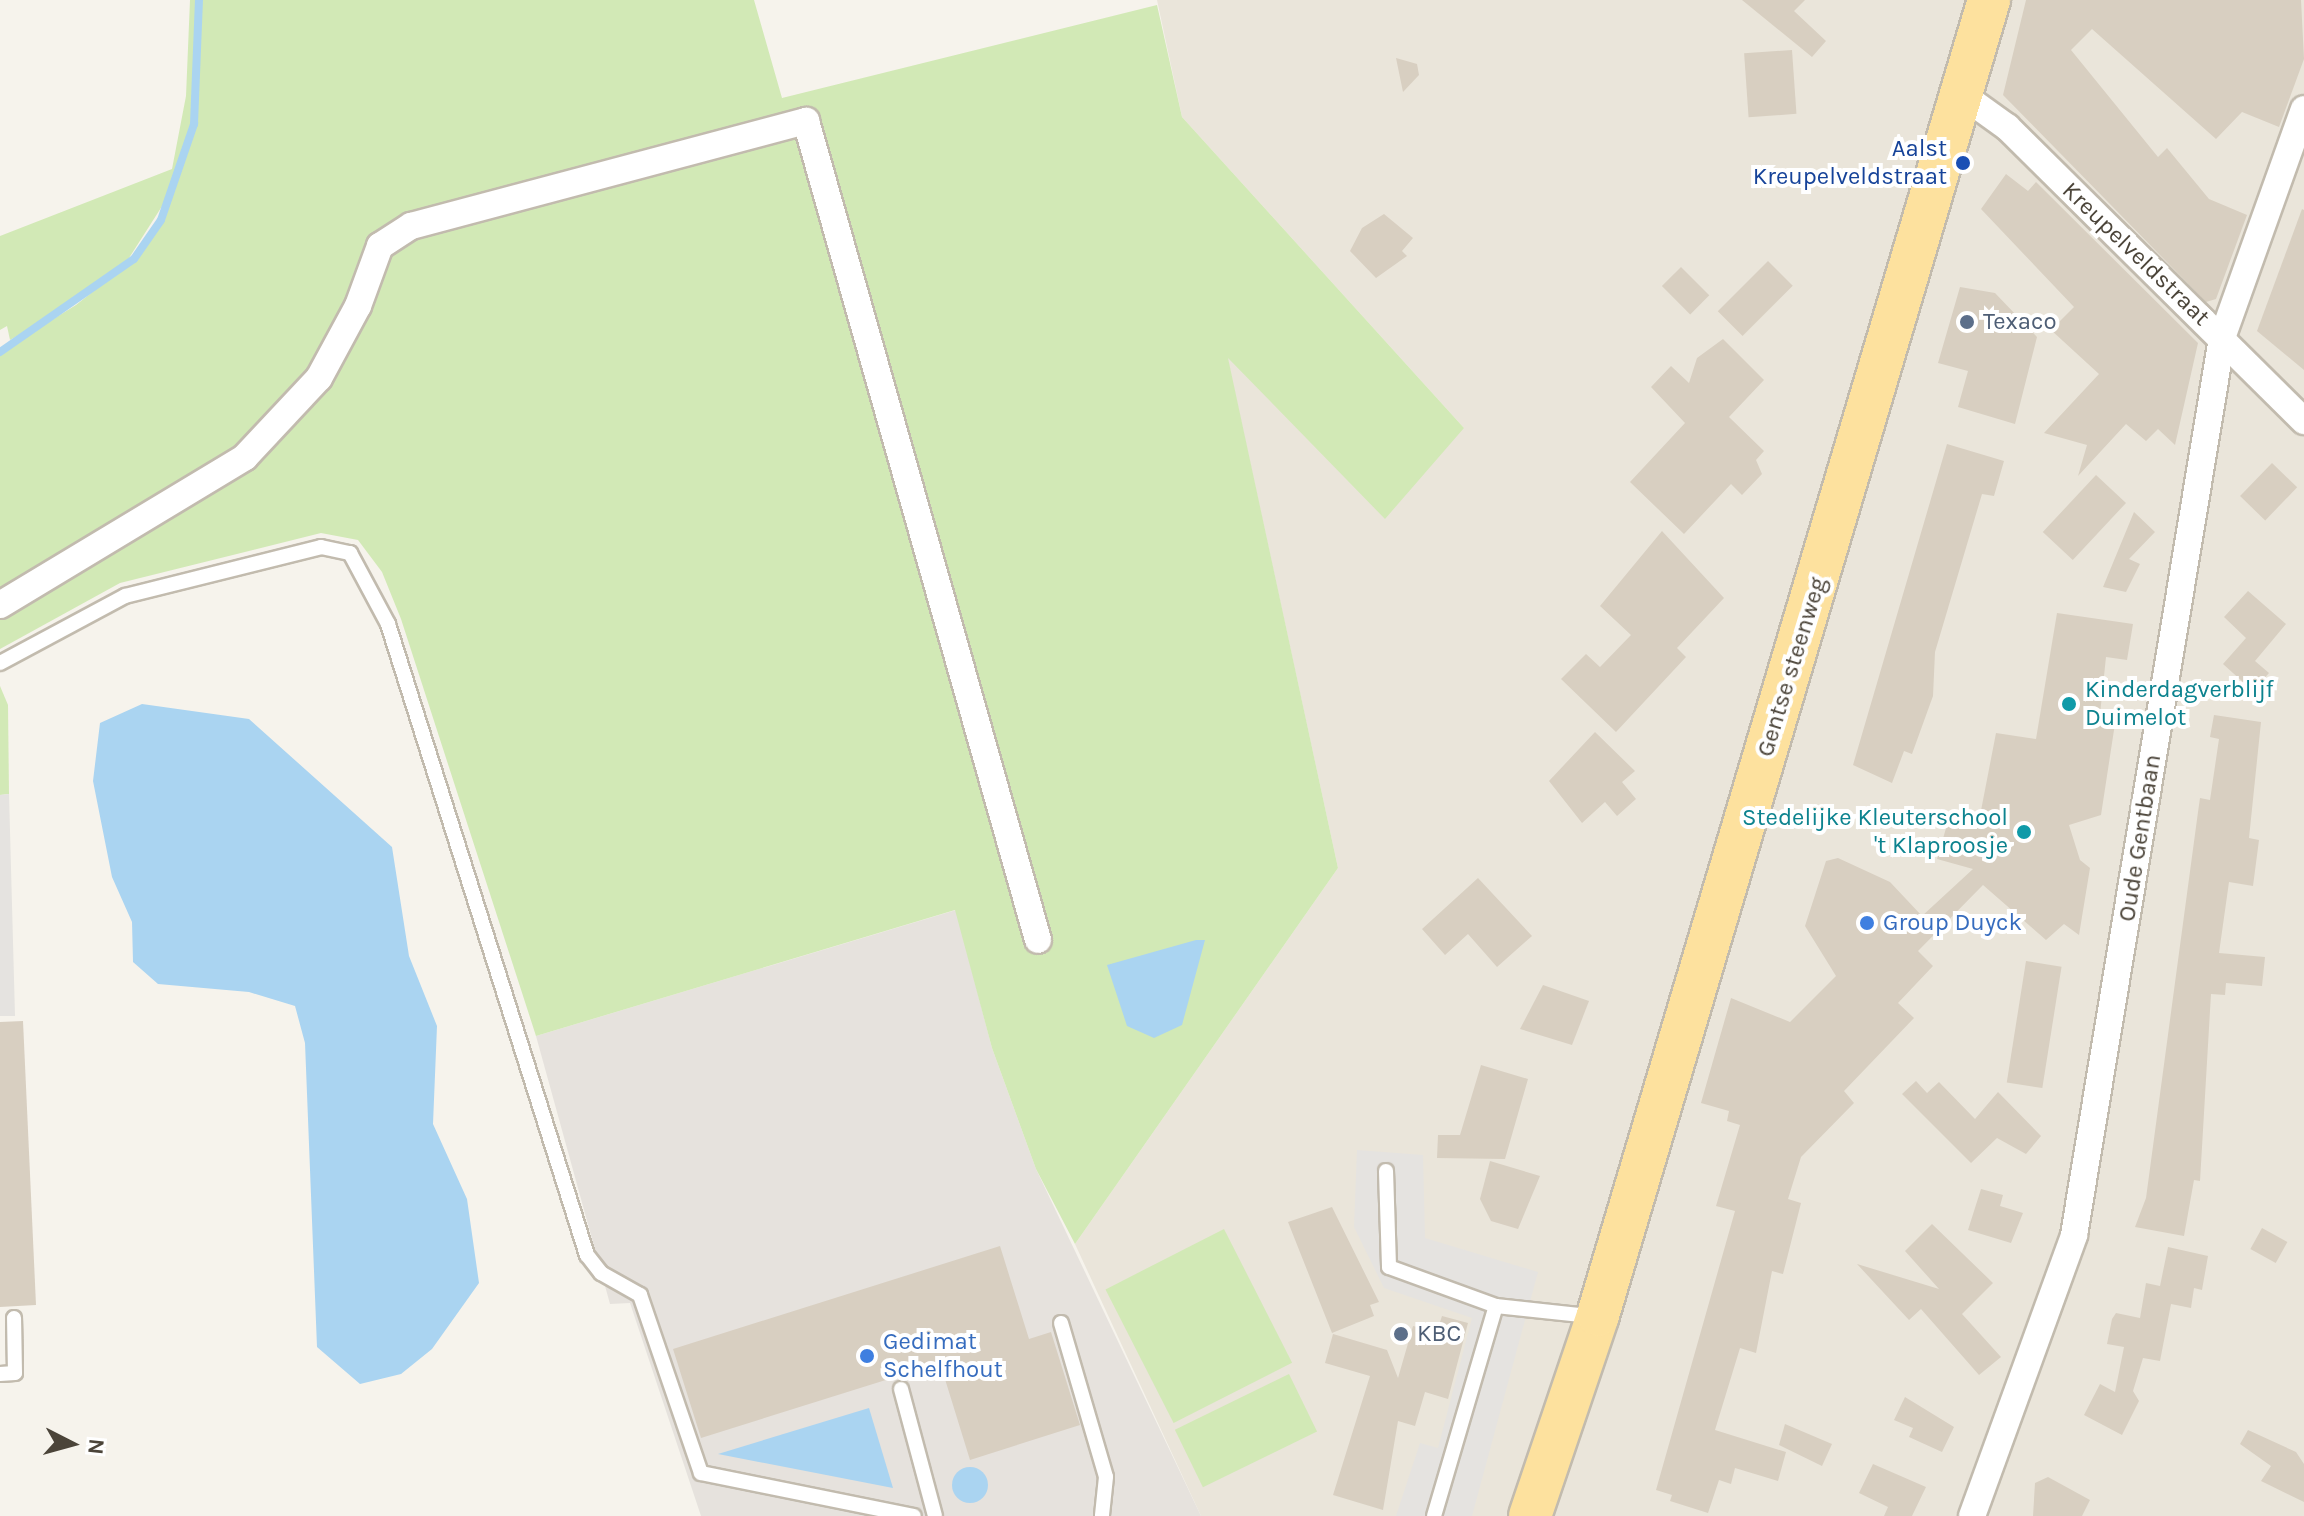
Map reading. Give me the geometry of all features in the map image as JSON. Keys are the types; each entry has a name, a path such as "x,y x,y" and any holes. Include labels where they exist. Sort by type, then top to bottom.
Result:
{"main road":[{"name":"Gentse steenweg","path":"1530,1516 1595,1324 1989,0"},
{"name":"Gentse steenweg","path":"1556,1516 1594,1385 1595,1324"}],"street":[{"name":"Kreupelveldstraat","path":"1961,94 2007,127 2304,421"},
{"name":"Oude Gentbaan","path":"1972,1516 2074,1235 2222,338 2304,109"},
{"path":"0,605 245,457 319,378 358,306 380,246 411,226 806,121 1038,940"}],"lane":[{"path":"0,663 125,596 321,547 350,553 388,624 587,1255 601,1273 640,1295 701,1473 914,1516"},
{"path":"1386,1171 1389,1267 1496,1306 1595,1324"},
{"path":"1434,1516 1496,1306"},
{"path":"0,1374 15,1373 14,1318"},
{"path":"1061,1323 1106,1477 1102,1516"},
{"path":"901,1389 935,1516"}],"shaded area":[{"path":"1157,0 2304,0 2304,1516 1201,1516 1075,1244 1338,868 1227,356 1464,428 1182,117"},
{"path":"9,794 15,1016 0,1016 0,795"},
{"path":"956,910 992,1048 1036,1169 1201,1516 701,1516 630,1303 610,1304 536,1036"},
{"path":"1357,1150 1423,1155 1425,1238 1538,1272 1472,1516 1396,1516 1420,1443 1438,1448 1472,1318 1384,1288 1354,1227"}],"green space":[{"path":"190,0 754,0 782,98 1157,5 1182,117 1464,428 1385,519 1228,358 1338,868 1075,1244 1036,1169 992,1048 955,910 536,1036 401,619 382,572 358,540 321,533 120,583 0,649 0,352 76,305 134,259 161,220 173,189 129,258 79,301 10,340 7,326 0,330 0,236 172,169 186,96"},
{"path":"0,686 8,705 9,794 0,795"},
{"path":"1224,1229 1292,1363 1174,1423 1105,1289"},
{"path":"1289,1374 1317,1432 1203,1487 1175,1430"}],"water":[{"path":"142,704 249,719 392,847 409,956 437,1026 433,1124 467,1199 479,1283 432,1349 401,1374 360,1384 317,1347 305,1043 295,1006 249,992 158,984 133,962 132,922 112,877 93,781 100,723"},
{"path":"1205,940 1182,1025 1154,1038 1127,1026 1107,965"},
{"path":"869,1408 893,1488 718,1454"},
{"path":"970,1467 983,1472 988,1485 983,1498 970,1503 957,1498 952,1485 957,1472"}],"building":[{"path":"1742,0 1805,0 1794,11 1826,41 1812,57"},
{"path":"2026,0 2301,0 2304,59 2279,127 2242,112 2216,139 2092,29 2071,50 2158,157 2167,148 2209,199 2247,215 2216,299 2206,302 2003,95"},
{"path":"1792,50 1796,114 1749,117 1744,53"},
{"path":"1396,58 1417,64 1419,75 1403,92"},
{"path":"2006,174 2028,191 2036,182 2198,343 2175,445 2158,429 2146,441 2126,424 2078,476 2087,445 2044,433 2099,374 2051,330 2074,307 1981,209"},
{"path":"2304,210 2304,370 2257,331"},
{"path":"1384,214 1413,238 1402,251 1407,256 1376,278 1350,251 1362,228"},
{"path":"1768,261 1793,286 1743,336 1718,311"},
{"path":"1681,267 1709,295 1690,314 1662,286"},
{"path":"1960,287 1995,293 2037,337 2015,424 1958,407 1968,371 1938,363"},
{"path":"1723,339 1764,380 1729,417 1764,451 1756,460 1762,474 1742,495 1731,484 1684,534 1630,482 1685,423 1651,387 1671,366 1689,383 1697,358"},
{"path":"1947,444 2004,461 1994,496 1982,494 1935,652 1933,696 1912,754 1904,751 1892,783 1853,765"},
{"path":"2272,463 2297,487 2265,520 2240,496"},
{"path":"2096,475 2126,503 2073,560 2043,532"},
{"path":"2134,512 2155,532 2129,559 2140,564 2126,592 2103,587"},
{"path":"1662,531 1724,598 1677,648 1686,657 1616,732 1561,679 1586,654 1600,667 1631,635 1600,606"},
{"path":"2248,591 2286,624 2255,661 2269,673 2253,691 2223,664 2246,638 2224,617"},
{"path":"2057,613 2133,624 2127,660 2106,657 2100,714 2116,717 2101,815 2069,825 2080,860 2090,868 2079,935 2064,924 2046,940 1983,885 1918,951 1933,966 1898,1003 1914,1018 1844,1091 1854,1103 1801,1157 1788,1199 1801,1203 1783,1274 1772,1271 1756,1353 1740,1348 1715,1430 1786,1452 1778,1481 1735,1468 1731,1484 1719,1480 1708,1513 1670,1501 1672,1495 1656,1490 1735,1211 1716,1206 1740,1125 1727,1121 1729,1111 1701,1103 1731,998 1790,1022 1836,976 1805,926 1826,861 1838,858 1890,882 1922,916 1973,869 1937,859 1949,818 1978,826 1996,733 2036,739"},
{"path":"2214,715 2261,722 2249,838 2259,840 2253,886 2229,882 2219,953 2265,957 2262,986 2226,983 2225,995 2211,994 2200,1181 2194,1180 2184,1236 2135,1227 2146,1198 2200,798 2210,800 2219,739 2210,737"},
{"path":"1595,732 1635,771 1622,782 1636,799 1617,816 1605,802 1582,823 1549,781"},
{"path":"1478,878 1532,936 1497,967 1468,934 1445,955 1422,929"},
{"path":"2026,961 2062,967 2042,1088 2007,1082"},
{"path":"1543,985 1589,1001 1572,1045 1520,1029"},
{"path":"23,1021 36,1305 0,1307 0,1022"},
{"path":"1481,1065 1528,1079 1505,1159 1437,1158 1438,1135 1460,1135"},
{"path":"1916,1081 1927,1093 1939,1082 1975,1119 1998,1092 2041,1136 2026,1154 1997,1138 1971,1163 1902,1094"},
{"path":"1490,1161 1540,1176 1518,1229 1491,1221 1480,1199"},
{"path":"1981,1189 2003,1195 2000,1206 2023,1213 2011,1243 1968,1230"},
{"path":"1332,1207 1379,1302 1370,1305 1374,1316 1332,1333 1288,1222"},
{"path":"1932,1224 1993,1283 1962,1314 2001,1357 1979,1375 1921,1309 1909,1320 1857,1264 1939,1289 1905,1251"},
{"path":"2262,1228 2287,1242 2276,1263 2250,1249"},
{"name":"Gedimat Schelfhout","path":"1000,1246 1029,1339 1051,1332 1080,1425 970,1460 940,1363 701,1438 673,1349"},
{"path":"2168,1247 2208,1256 2202,1290 2194,1288 2191,1308 2171,1304 2160,1361 2143,1358 2133,1391 2139,1401 2122,1435 2084,1415 2100,1384 2115,1392 2124,1347 2107,1344 2112,1319 2116,1313 2140,1318 2146,1283 2160,1286"},
{"path":"1442,1316 1468,1323 1448,1399 1425,1392 1415,1426 1398,1421 1383,1510 1333,1495 1370,1376 1325,1363 1333,1334 1387,1350 1398,1378 1413,1326 1437,1331"},
{"path":"1905,1397 1954,1427 1942,1452 1909,1437 1913,1428 1894,1420"},
{"path":"1785,1424 1832,1444 1822,1466 1779,1445"},
{"path":"2248,1430 2296,1452 2304,1464 2304,1502 2261,1481 2271,1466 2240,1444"},
{"path":"1873,1464 1926,1487 1912,1516 1884,1516 1888,1507 1859,1493"},
{"path":"2048,1477 2090,1500 2082,1516 2033,1516 2035,1483"}],"waterway":[{"path":"0,352 134,259 161,220 194,124 199,0"}],"place":[{"name":"Aalst Kreupelveldstraat","path":"1963,163"},
{"name":"Texaco","path":"1967,322"},
{"name":"Kinderdagverblijf Duimelot","path":"2069,704"},
{"name":"Stedelijke Kleuterschool 't Klaproosje","path":"2024,832"},
{"name":"Group Duyck","path":"1867,923"},
{"name":"KBC","path":"1401,1334"},
{"name":"Gedimat Schelfhout","path":"867,1356"}]}
